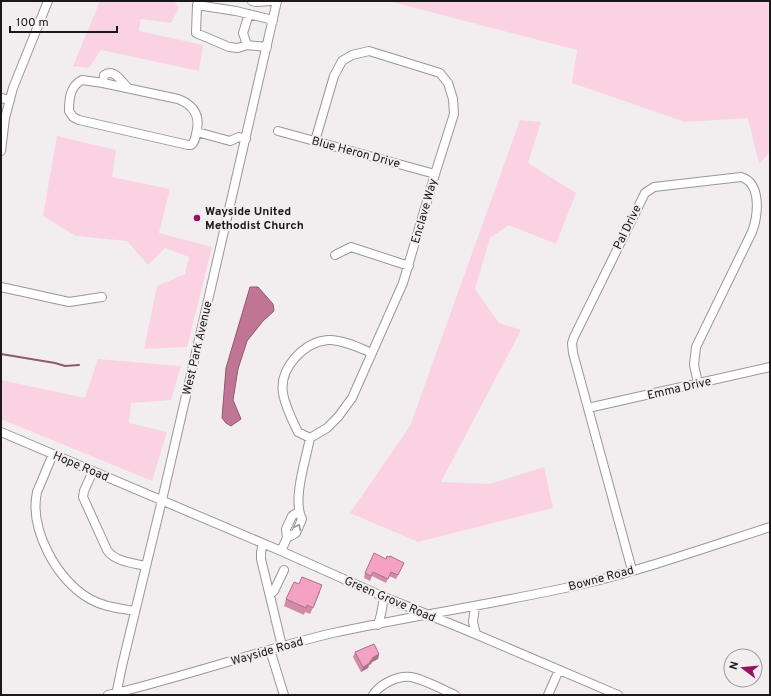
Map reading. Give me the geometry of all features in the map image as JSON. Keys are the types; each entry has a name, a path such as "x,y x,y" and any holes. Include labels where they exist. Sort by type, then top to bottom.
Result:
{"street":[{"path":"1,151 5,118 13,88 48,1"},
{"path":"254,1 271,1"},
{"name":"West Park Avenue","path":"116,694 278,1"},
{"path":"267,47 247,45 238,48 229,47 196,33 197,5 249,14 273,20"},
{"path":"247,45 243,33 249,14"},
{"name":"Enclave Way","path":"310,438 327,428 338,417 352,398 403,284 454,114 453,99 448,83 440,73 369,51 352,55 342,61 334,76 315,141"},
{"path":"103,83 104,75 109,72 117,75 128,88"},
{"path":"82,80 128,88 178,98 187,102 197,118 197,132 194,142 191,145 188,145 79,120 73,118 69,111 69,103 74,86 77,82 82,80"},
{"path":"1,98 10,100"},
{"name":"Blue Heron Drive","path":"278,131 435,174"},
{"path":"197,132 230,141 239,137 246,139"},
{"name":"Pal Drive","path":"632,570 573,353 572,343 642,196 648,190 654,187 741,177 750,182 756,191 756,217 752,232 696,347 694,365 698,383"},
{"path":"335,255 351,247 409,266"},
{"path":"1,287 69,302 102,297"},
{"path":"281,552 287,538 296,533 302,519 298,512 298,496 310,438 298,432 290,415 283,392 284,376 292,361 308,345 328,340 353,345 372,353"},
{"name":"Emma Drive","path":"588,408 770,367"},
{"name":"Hope Road","path":"1,432 162,500"},
{"path":"53,454 37,492 36,498 36,508 40,531 48,552 64,577 84,595 106,606 135,611"},
{"path":"93,471 83,496 107,550 110,555 115,558 146,566"},
{"name":"Green Grove Road","path":"162,500 384,597 476,634 618,695"},
{"name":"Bowne Road","path":"428,615 583,584 770,527"},
{"path":"263,544 261,559 282,646"},
{"path":"270,594 274,591 284,570"},
{"path":"378,625 384,597"},
{"path":"475,606 473,622 476,634"},
{"name":"Wayside Road","path":"108,695 116,694 282,646 334,633 428,615"},
{"path":"270,650 284,695"},
{"path":"548,695 559,670"},
{"path":"373,695 383,685 392,680 410,677 455,695"}],"shaded area":[{"path":"100,1 174,1 179,8 171,23 141,19 139,31 203,45 199,71 101,50 89,68 73,66"},
{"path":"388,1 770,1 770,152 759,164 748,118 685,122 572,83 577,50"},
{"path":"520,120 541,122 528,163 576,193 556,244 509,225 490,238 475,289 499,323 521,330 441,482 490,484 544,467 553,508 418,542 350,513 410,426"},
{"path":"57,136 116,150 112,177 170,189 159,233 212,247 187,347 144,349 157,286 185,274 189,257 165,248 148,265 127,241 76,236 43,216"},
{"path":"250,287 258,287 273,304 274,311 263,321 247,341 238,369 233,400 241,419 231,426 222,418 226,368"},
{"path":"98,359 181,366 171,400 131,403 129,423 167,432 152,481 1,419 1,380 85,398"}],"building":[{"path":"374,553 386,559 387,556 390,556 404,563 398,575 391,572 388,579 373,572 371,576 365,573"},
{"path":"302,577 322,585 313,608 307,605 306,608 286,599 294,582 299,584"},
{"path":"374,644 379,654 372,658 373,659 370,663 363,667 355,652"}],"waterway":[{"path":"1,354 65,366 79,365"}],"place":[{"name":"Wayside United Methodist Church","path":"197,218"}]}
